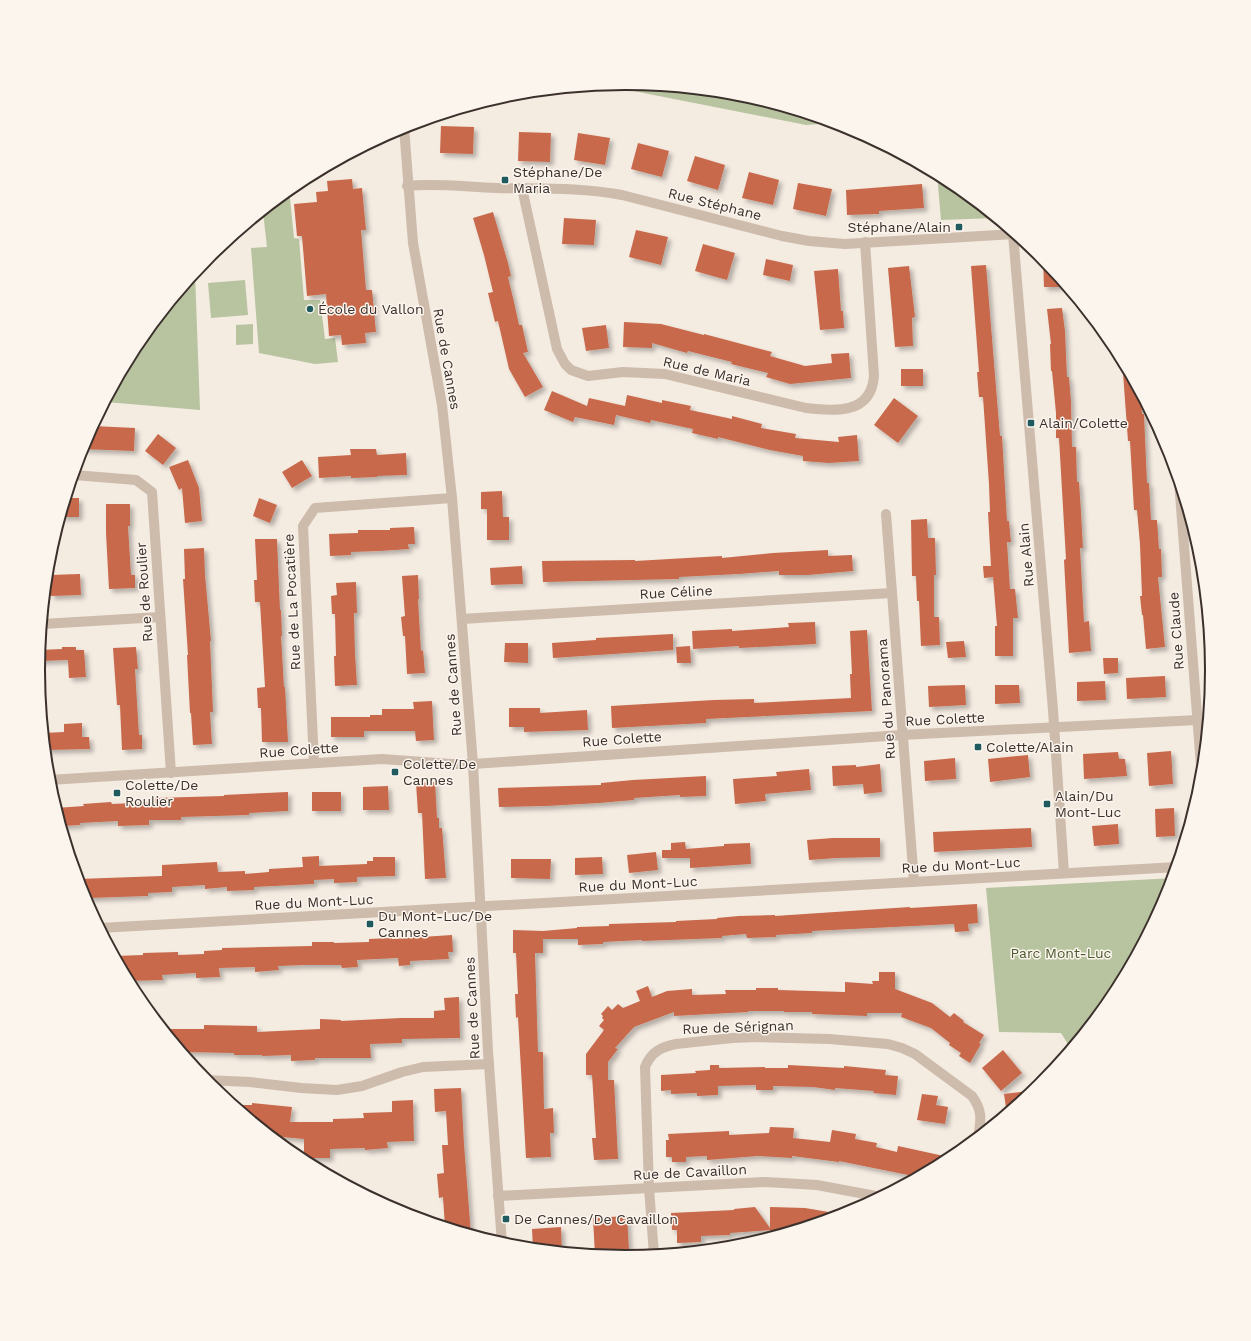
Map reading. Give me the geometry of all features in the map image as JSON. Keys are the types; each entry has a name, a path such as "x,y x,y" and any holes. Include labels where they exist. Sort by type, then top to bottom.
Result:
{"street":[{"name":"Rue de Cannes","path":"404,134 412,243 442,405 452,498 473,764 489,1064 501,1237"},
{"name":"Rue Stéphane","path":"407,186 430,184 589,190 613,193 796,239 845,244 1008,234"},
{"name":"Rue de Maria","path":"522,188 557,350 565,364 571,370 588,376 623,372 665,374 806,408 845,409 854,407 862,403 868,397 871,391 874,376 865,242"},
{"name":"Rue Alain","path":"1014,240 1054,727 1064,873"},
{"name":"Rue de Roulier","path":"79,475 136,480 152,492 171,773"},
{"name":"Rue de La Pocatière","path":"314,763 303,526 315,508 452,498"},
{"name":"Rue Claude","path":"1181,502 1200,753"},
{"name":"Rue du Panorama","path":"886,514 914,882"},
{"name":"Rue Céline","path":"462,619 892,593"},
{"path":"47,624 160,617"},
{"name":"Rue Colette","path":"55,780 382,759 451,764 473,764 902,735 1197,720"},
{"name":"Rue du Mont-Luc","path":"105,928 1171,867"},
{"name":"Rue de Sérignan","path":"654,1250 649,1188 645,1067 652,1054 660,1049 676,1044 732,1038 794,1038 860,1041 888,1044 915,1054 962,1087 972,1096 980,1110 981,1119 979,1131"},
{"path":"214,1080 337,1090 362,1086 402,1072 423,1067 489,1064"},
{"name":"Rue de Cavaillon","path":"498,1196 784,1182 834,1188 873,1195"}],"green space":[{"path":"629,90 663,91 739,101 776,110 820,124 806,125"},
{"path":"938,182 989,218 941,220"},
{"path":"290,198 294,238 299,239 304,300 320,300 325,339 335,338 338,362 315,364 259,353 251,248 267,247 264,217"},
{"path":"245,280 248,315 211,318 208,283"},
{"path":"195,281 200,410 111,402 143,348 165,317"},
{"path":"253,324 253,344 236,345 236,325"},
{"name":"Parc Mont-Luc","path":"1167,878 1146,927 1128,961 1108,993 1069,1045 1061,1033 999,1032 986,888"}],"building":[{"path":"441,126 474,127 473,154 440,153"},
{"path":"519,132 551,133 550,162 518,161"},
{"path":"578,133 610,138 605,165 574,160"},
{"path":"638,143 669,151 662,177 631,169"},
{"path":"695,156 725,165 718,190 687,181"},
{"path":"749,172 779,180 773,205 742,198"},
{"path":"352,179 353,189 362,188 366,230 361,230 366,290 372,290 376,332 365,333 366,343 342,345 341,335 329,336 326,294 307,296 302,236 297,236 294,204 317,202 316,192 328,191 327,181"},
{"path":"798,183 832,189 826,216 793,209"},
{"path":"922,184 924,208 879,211 879,214 847,215 846,190"},
{"path":"493,212 511,276 508,277 519,325 522,325 528,352 523,353 543,387 525,397 509,369 498,321 495,322 488,293 493,292 473,218"},
{"path":"564,218 596,220 594,245 562,244"},
{"path":"636,230 668,237 661,265 629,257"},
{"path":"703,244 735,253 727,280 695,271"},
{"path":"766,259 793,265 790,281 763,275"},
{"path":"986,265 1000,436 1002,436 1007,521 1009,521 1011,542 1007,542 1010,589 1015,589 1018,618 1013,618 1013,656 995,656 995,626 997,626 993,577 984,578 983,566 991,566 988,512 990,512 989,484 983,397 979,397 977,372 979,372 971,266"},
{"path":"909,266 915,317 912,318 913,346 895,347 888,268"},
{"path":"1043,268 1059,285 1059,287 1044,287"},
{"path":"838,269 841,311 843,311 844,328 820,330 814,271"},
{"path":"1062,308 1065,331 1067,377 1069,377 1071,402 1072,447 1076,447 1077,482 1079,482 1083,548 1080,548 1084,622 1089,621 1091,651 1069,653 1064,560 1066,559 1059,438 1056,438 1056,413 1051,371 1051,344 1047,309"},
{"path":"624,322 661,324 704,334 772,352 770,356 805,366 832,363 831,354 849,353 851,378 790,384 766,377 768,373 731,364 732,362 688,351 687,353 652,343 652,348 623,347"},
{"path":"606,325 609,348 586,351 582,328"},
{"path":"901,369 923,369 923,386 901,386"},
{"path":"1123,372 1142,406 1142,414 1144,414 1147,483 1149,483 1151,520 1157,520 1159,549 1161,549 1162,577 1158,577 1165,647 1146,649 1140,596 1142,596 1140,544 1137,510 1134,510 1130,441 1128,441"},
{"path":"552,391 587,406 589,398 625,406 627,395 662,403 662,400 691,406 690,410 732,419 732,416 762,424 761,428 796,434 795,438 839,442 838,437 857,435 859,461 829,463 803,461 803,456 770,450 718,437 718,439 692,433 693,429 651,420 650,423 616,415 614,425 575,417 573,422 544,410"},
{"path":"894,398 918,416 898,443 874,425"},
{"path":"99,426 135,428 134,451 89,449"},
{"path":"158,434 176,448 163,465 145,451"},
{"path":"350,449 376,449 377,455 406,453 407,475 319,478 318,457 351,455"},
{"path":"188,460 199,488 202,521 185,523 182,488 179,490 169,467"},
{"path":"302,460 312,476 292,488 282,472"},
{"path":"502,491 503,517 509,517 509,540 487,540 487,509 481,509 481,492"},
{"path":"72,498 79,498 79,517 66,517"},
{"path":"259,498 277,505 270,523 253,516"},
{"path":"106,504 130,504 130,526 128,526 131,575 135,575 135,588 109,589"},
{"path":"927,519 928,538 935,538 936,575 934,575 934,617 939,617 940,645 921,646 919,601 917,601 916,576 912,576 911,520"},
{"path":"414,527 415,544 408,544 409,549 351,552 351,555 330,556 329,534 358,533 358,530 390,530 390,528"},
{"path":"255,539 277,539 281,636 288,742 262,742 261,708 258,708 257,688 265,687 260,602 255,602 254,580 257,580"},
{"path":"204,548 211,641 213,712 210,712 212,744 193,745 183,579 185,579 184,549"},
{"path":"828,550 828,556 852,555 853,571 808,575 779,575 779,571 679,577 679,579 543,582 542,561 635,561 722,556 722,558"},
{"path":"522,566 523,584 491,585 490,568"},
{"path":"80,574 81,595 51,596 53,575"},
{"path":"418,575 421,651 423,650 425,673 407,674 405,636 403,636 401,617 405,616 402,576"},
{"path":"356,582 357,613 354,613 357,685 335,686 335,614 332,614 331,596 337,595 336,583"},
{"path":"815,622 816,644 693,649 692,631 732,629 732,631 789,627 788,623"},
{"path":"867,630 872,711 706,719 706,723 612,728 611,706 714,700 754,699 754,703 851,698 850,674 852,674 850,631"},
{"path":"673,634 673,650 553,658 552,643 596,640 596,638"},
{"path":"964,641 966,657 948,658 946,642"},
{"path":"505,643 528,643 528,663 504,662"},
{"path":"690,646 691,663 677,663 676,647"},
{"path":"62,647 76,647 76,650 84,650 86,677 69,678 68,660 45,661 46,650 62,649"},
{"path":"136,647 138,669 135,669 139,735 142,735 142,749 122,750 120,705 117,705 113,648"},
{"path":"1103,658 1118,658 1118,673 1104,674"},
{"path":"1165,676 1166,697 1127,699 1126,678"},
{"path":"1105,681 1106,700 1077,701 1077,682"},
{"path":"965,685 966,705 929,707 928,686"},
{"path":"995,685 1019,685 1020,703 995,704"},
{"path":"432,701 434,740 416,741 415,731 364,731 364,737 331,737 331,717 370,717 370,715 382,715 382,709 414,709 413,702"},
{"path":"509,708 540,708 540,713 587,710 588,730 524,732 524,727 509,727"},
{"path":"82,723 82,737 89,737 90,749 51,750 49,733 64,732 64,724"},
{"path":"1171,751 1173,784 1149,786 1147,753"},
{"path":"1118,752 1119,759 1125,759 1127,776 1084,779 1083,754"},
{"path":"1028,755 1030,777 990,782 988,759"},
{"path":"955,758 956,779 925,781 924,761"},
{"path":"880,764 882,792 864,794 863,784 833,786 832,766 856,765 856,767"},
{"path":"809,769 811,790 765,794 766,801 735,804 733,779 777,776 776,772"},
{"path":"706,776 706,796 680,797 680,795 634,798 634,800 599,803 499,807 498,788 601,785 601,783 633,780"},
{"path":"435,782 437,818 439,818 439,828 442,828 446,878 425,879 422,813 418,813 416,783"},
{"path":"388,786 389,810 363,810 363,787"},
{"path":"288,792 288,811 249,813 249,815 181,817 181,820 149,820 149,825 118,826 118,821 80,823 80,825 66,826 62,808 111,802 112,804 155,802 155,798"},
{"path":"312,792 341,792 341,811 312,811"},
{"path":"1174,808 1175,836 1156,837 1155,809"},
{"path":"1118,824 1119,844 1094,846 1092,826"},
{"path":"1031,828 1032,847 934,852 933,832"},
{"path":"833,838 880,838 880,857 809,860 807,840"},
{"path":"685,842 686,849 724,846 724,844 750,843 751,864 690,868 690,858 662,858 662,850 671,850 671,843"},
{"path":"656,852 658,870 629,873 627,855"},
{"path":"319,856 319,866 367,864 367,861 373,861 373,857 395,857 395,876 357,877 357,882 334,883 334,879 314,880 314,884 254,887 254,890 227,891 227,887 205,889 205,885 172,887 172,892 148,893 148,896 91,898 84,879 162,876 162,865 217,862 218,872 245,871 245,874 269,872 269,869 303,867 302,857"},
{"path":"602,857 603,874 575,875 575,858"},
{"path":"511,859 551,859 550,879 511,878"},
{"path":"977,904 978,923 968,924 969,931 955,932 954,924 812,931 812,933 776,935 776,937 747,938 746,934 722,936 722,938 642,940 578,945 578,939 543,939 543,953 535,953 538,1052 543,1052 544,1109 553,1108 554,1133 550,1133 551,1157 526,1158 518,1017 516,1018 515,994 518,994 516,953 513,953 513,930 543,931 577,927 609,926 609,924 676,922 739,916 775,916"},
{"path":"452,935 453,952 448,952 449,959 410,961 410,965 399,966 398,958 357,960 358,967 342,968 341,965 278,966 279,970 255,972 255,967 219,968 220,977 196,978 196,973 162,975 163,980 135,981 120,956 143,955 143,953 178,952 178,955 204,954 204,951 222,950 222,948 312,946 312,942 369,942 369,939"},
{"path":"879,972 895,972 895,989 932,1003 950,1017 954,1013 964,1021 963,1022 984,1035 979,1043 981,1044 970,1063 959,1056 961,1053 949,1045 950,1043 931,1028 901,1017 902,1013 867,1013 867,1016 812,1014 812,1012 748,1011 674,1016 674,1012 634,1027 615,1048 618,1049 608,1062 608,1080 614,1080 618,1159 594,1160 592,1138 596,1138 592,1075 586,1075 586,1054 604,1030 599,1026 604,1020 601,1014 608,1006 612,1010 618,1004 623,1008 640,1001 636,991 648,986 652,997 667,991 692,989 692,995 726,994 725,990 756,990 756,988 845,992 845,982 873,984 872,981 879,981"},
{"path":"459,997 460,1038 402,1039 402,1043 370,1044 371,1058 315,1058 315,1060 291,1061 291,1055 262,1056 234,1055 234,1053 188,1052 169,1029 204,1029 204,1025 257,1026 257,1032 320,1029 320,1019 341,1021 434,1018 434,1011 445,1010 444,998"},
{"path":"1003,1050 1022,1073 1001,1091 982,1068"},
{"path":"710,1065 719,1065 719,1068 788,1068 788,1065 844,1068 844,1066 886,1070 885,1075 898,1076 896,1095 873,1093 874,1091 835,1088 835,1090 813,1087 773,1086 773,1090 756,1090 756,1085 718,1086 718,1095 697,1096 697,1093 671,1094 671,1090 661,1091 661,1075 696,1073 695,1071 710,1070"},
{"path":"461,1088 471,1230 445,1222 443,1197 439,1198 437,1174 444,1173 442,1145 448,1145 446,1111 435,1112 434,1089"},
{"path":"1025,1091 1006,1109 1004,1094"},
{"path":"922,1094 938,1096 936,1105 948,1107 945,1124 917,1120"},
{"path":"413,1100 414,1141 387,1142 388,1148 365,1150 365,1148 330,1149 330,1158 311,1158 304,1154 304,1139 280,1137 241,1105 252,1105 252,1103 292,1107 290,1122 333,1122 333,1119 364,1118 363,1113 392,1112 392,1101"},
{"path":"770,1127 794,1128 793,1138 830,1142 832,1130 856,1134 855,1139 877,1143 876,1147 897,1152 898,1146 943,1156 911,1176 839,1161 792,1156 792,1158 758,1156 707,1160 707,1156 686,1157 686,1162 672,1162 672,1157 666,1157 666,1140 669,1140 668,1134 729,1131 729,1135 769,1133"},
{"path":"755,1207 770,1228 770,1207 805,1208 832,1213 770,1232 770,1230 730,1233 730,1235 701,1236 701,1242 677,1243 677,1230 672,1230 671,1213"},
{"path":"627,1216 629,1250 595,1250 593,1218"},
{"path":"561,1227 562,1247 533,1243 532,1229"}],"place":[{"name":"Stéphane/De Maria","path":"505,180"},
{"name":"Stéphane/Alain","path":"959,227"},
{"name":"École du Vallon","path":"310,309"},
{"name":"Alain/Colette","path":"1031,423"},
{"name":"Colette/Alain","path":"978,747"},
{"name":"Colette/De Cannes","path":"395,772"},
{"name":"Colette/De Roulier","path":"117,793"},
{"name":"Alain/Du Mont-Luc","path":"1047,804"},
{"name":"Du Mont-Luc/De Cannes","path":"370,924"},
{"name":"De Cannes/De Cavaillon","path":"506,1219"}]}
